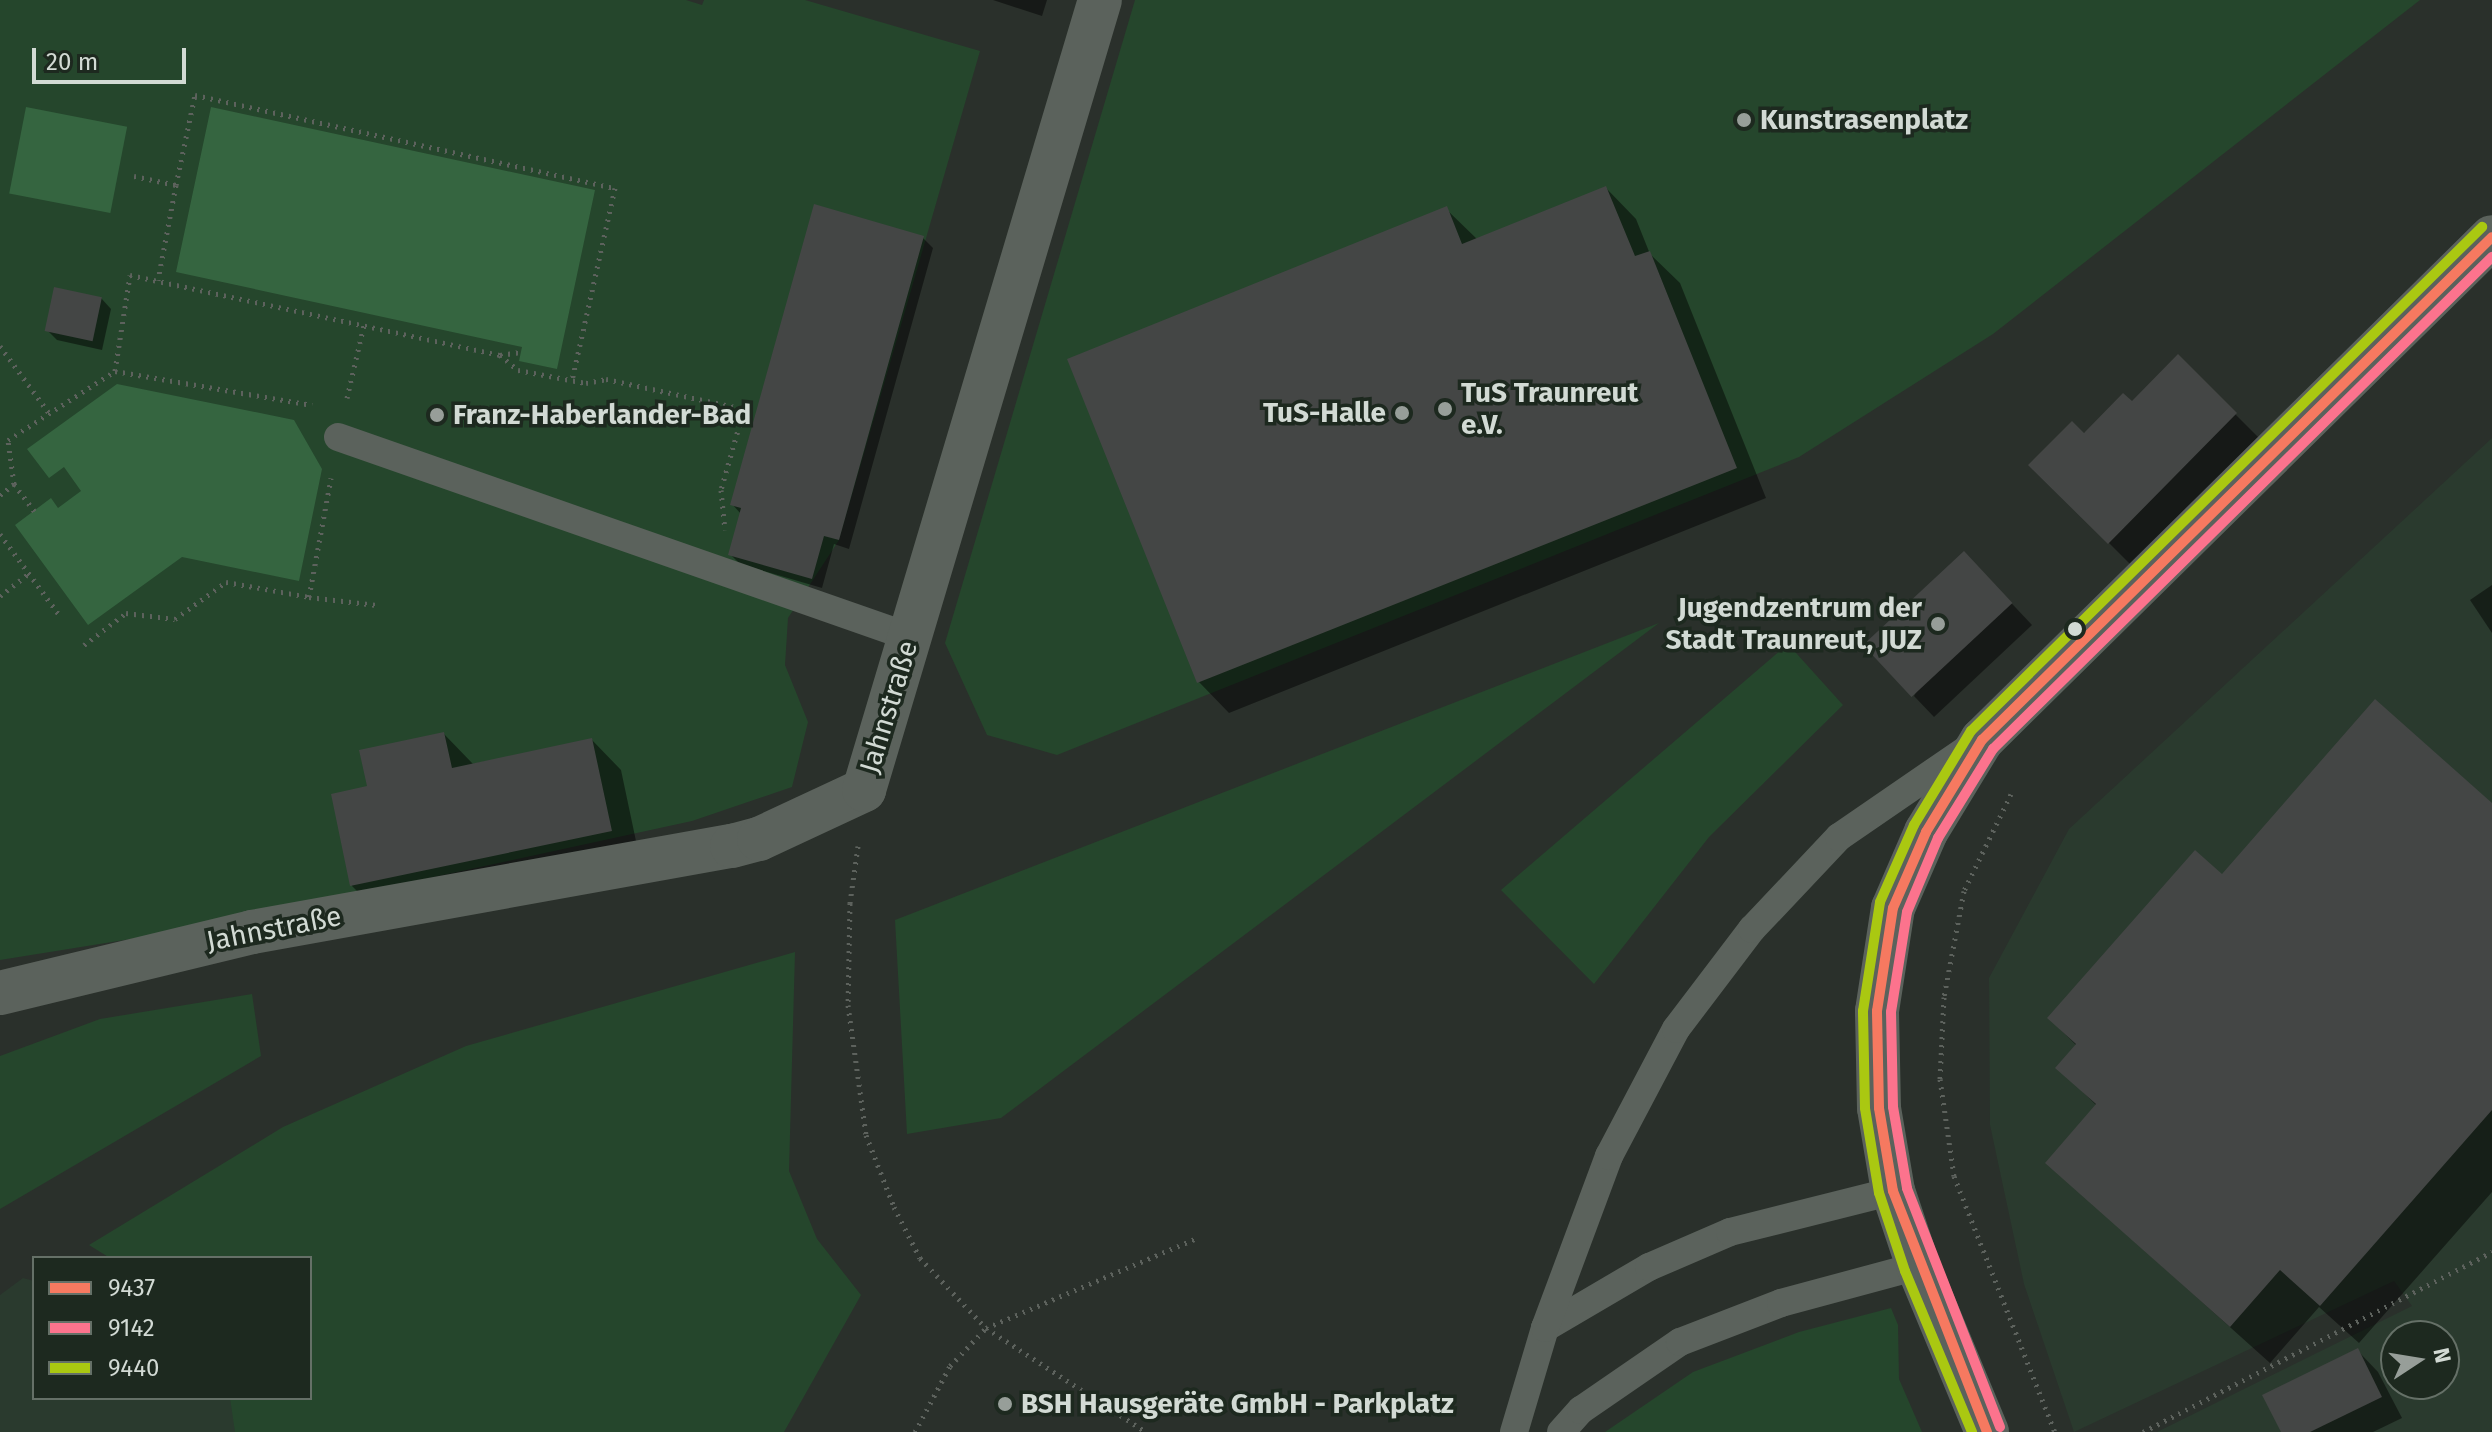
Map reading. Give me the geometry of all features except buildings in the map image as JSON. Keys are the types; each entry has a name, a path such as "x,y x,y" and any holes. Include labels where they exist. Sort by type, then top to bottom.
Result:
{"street":[{"name":"Jahnstraße","path":"0,993 252,932 732,846 759,839 864,790 1100,0"},
{"path":"1987,1432 1918,1266 1893,1191 1879,1108 1877,1011 1893,908 1926,832 1982,740 2492,237"}],"lane":[{"path":"341,424 732,575 910,637"},
{"path":"1514,1432 1545,1328 1609,1156 1676,1029 1752,929 1839,837 1982,740"},
{"path":"1545,1328 1649,1267 1730,1232 1893,1191"},
{"path":"1561,1432 1581,1410 1680,1342 1781,1303 1918,1266"}],"path":[{"path":"158,280 195,95 615,188 572,380"},
{"path":"134,176 176,185"},
{"path":"115,371 130,275 500,355 521,352"},
{"path":"309,597 341,424 364,325"},
{"path":"0,346 49,413"},
{"path":"500,355 518,370 572,380 606,379 744,409 721,490 728,521 719,550 732,575"},
{"path":"34,511 14,484 8,440 115,371 341,424"},
{"path":"0,495 14,484"},
{"path":"0,534 60,616"},
{"path":"0,548 7,543"},
{"path":"0,596 29,573"},
{"path":"84,645 126,613 175,619 226,582 377,605"},
{"path":"2013,788 1964,891 1944,997 1940,1079 1954,1176 2055,1432"},
{"path":"864,790 850,903 848,1005 866,1135 920,1258 986,1328 1146,1432"},
{"path":"915,1432 950,1366 986,1328 1195,1239"},
{"path":"2143,1432 2492,1252"}],"shaded area":[{"name":"Franz-Haberlander-Bad","path":"0,0 686,0 702,5 704,0 805,0 980,51 839,540 788,618 785,665 808,722 792,787 692,821 199,928 0,960"},
{"name":"TuS Traunreut e.V.","path":"1135,0 2420,0 1993,334 1799,457 1057,755 987,735 945,643"},
{"path":"26,107 127,127 110,213 9,193"},
{"path":"211,107 595,190 557,369 519,361 522,347 176,272"},
{"path":"117,384 294,420 322,469 299,581 182,557 88,625 15,525 51,498 58,508 81,491 64,467 49,478 27,449"},
{"path":"2492,438 2492,1432 2157,1432 2380,1322 2380,1400 2460,1400 2460,1320 2384,1320 2412,1306 2394,1281 2074,1432 2024,1284 1990,1125 1989,978 2069,829"},
{"path":"1659,623 1001,1118 907,1134 895,920"},
{"path":"1788,644 1843,705 1709,837 1594,984 1501,890"},
{"path":"795,952 789,1171 817,1239 861,1295 784,1432 235,1432 230,1400 312,1400 312,1256 107,1256 89,1245 283,1127 466,1046"},
{"path":"252,994 261,1056 0,1209 0,1056 100,1019"},
{"path":"23,1278 32,1280 32,1400 308,1400 369,1432 0,1432 0,1295"},
{"path":"1891,1308 1898,1325 1899,1379 1922,1432 1605,1432 1693,1372 1799,1332"}],"transit line":[{"name":"9440","path":"1972,1432 1905,1271 1879,1193 1865,1108 1863,1011 1880,902 1914,825 1971,731 2482,227"},
{"name":"9437","path":"1987,1432 1893,1191 1879,1108 1877,1011 1893,908 1926,832 1982,740 2492,237"},
{"name":"9142","path":"2000,1427 1907,1188 1893,1107 1891,1012 1907,912 1938,838 1993,749 2492,257"}],"place":[{"name":"Kunstrasenplatz","path":"1744,120"},
{"name":"TuS Traunreut e.V.","path":"1445,409"},
{"name":"TuS-Halle","path":"1402,413"},
{"name":"Franz-Haberlander-Bad","path":"437,415"},
{"name":"Jugendzentrum der Stadt Traunreut, JUZ","path":"1938,624"},
{"name":"BSH Hausgeräte GmbH - Parkplatz","path":"1005,1404"}]}
